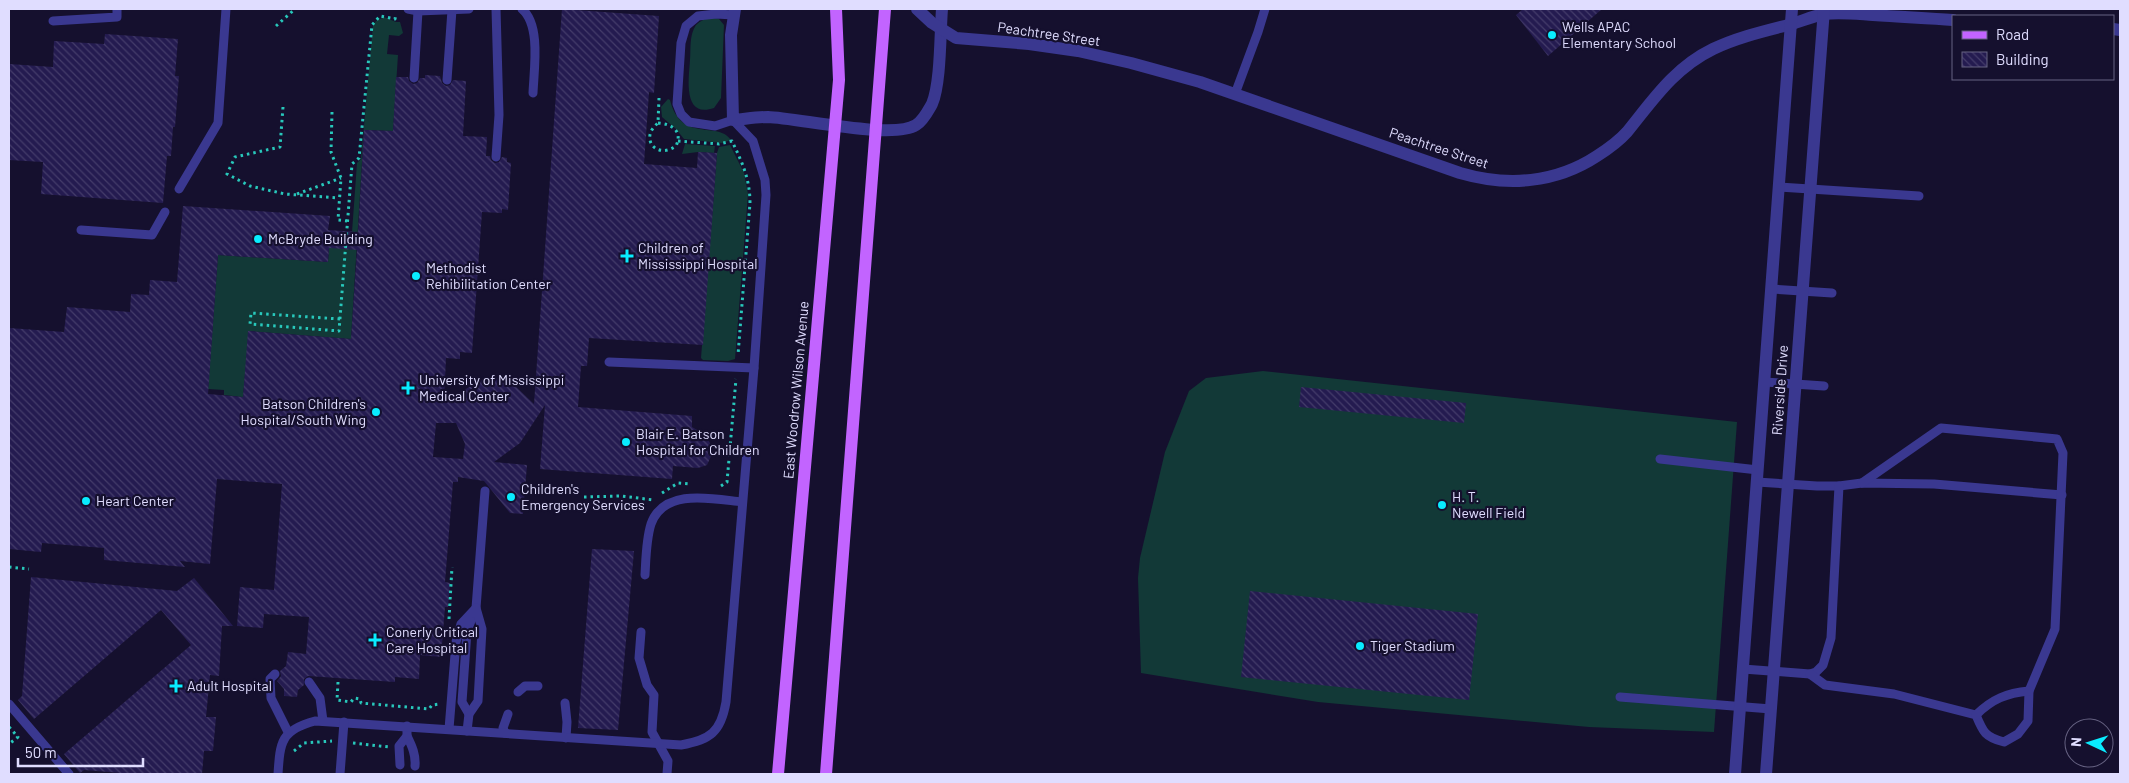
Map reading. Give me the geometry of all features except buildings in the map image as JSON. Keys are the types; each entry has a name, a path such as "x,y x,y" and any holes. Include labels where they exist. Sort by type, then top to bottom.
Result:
{"main road":[{"name":"East Woodrow Wilson Avenue","path":"778,772 839,80 836,9"},
{"path":"826,774 885,9"}],"street":[{"name":"Peachtree Street","path":"918,9 940,29 956,38 1068,50 1131,63 1200,82 1475,178 1510,182 1560,175 1581,167 1607,150 1625,134 1666,83 1689,62 1712,49 1743,37 1792,24 1824,12 1952,20"},
{"path":"734,12 731,35 733,120 768,117 834,126 902,130 916,126 924,118 932,103 936,86 942,9"},
{"name":"Riverside Drive","path":"1735,774 1792,9"},
{"name":"Riverside Drive","path":"1766,774 1824,12"}],"lane":[{"path":"53,21 117,17 117,9"},
{"path":"179,189 218,123 226,9"},
{"path":"408,9 418,11 469,9"},
{"path":"496,9 499,115 496,157"},
{"path":"522,9 532,21 535,55 533,93"},
{"path":"1235,94 1258,32 1264,9"},
{"path":"447,80 452,10"},
{"path":"414,78 418,11"},
{"path":"278,774 280,747 288,732 298,725 315,721 344,722 407,731 449,729 681,745 705,740 714,734 724,711 754,368 764,227 765,180 753,141 733,120 715,126 689,122 681,114 677,104 681,43 686,26 698,16 734,12"},
{"path":"1780,187 1919,196"},
{"path":"81,230 152,235 165,212"},
{"path":"1772,289 1832,293"},
{"path":"609,362 754,368"},
{"path":"1765,382 1824,386"},
{"path":"1862,483 1941,428 2057,439 2063,453 2055,629 2029,691 2028,721 2018,734 2004,742 1991,738 1982,730 1976,715"},
{"path":"1660,459 1758,476 1788,485 1934,484 2062,495"},
{"path":"1743,669 1810,674 1816,672 1823,665 1830,645 1833,612 1839,486"},
{"path":"469,714 462,702 467,631 476,608 484,491"},
{"path":"645,575 652,522 659,512 671,502 692,497 742,502"},
{"path":"468,731 469,714 478,702 482,629 476,608"},
{"path":"449,729 456,642 461,624 476,608"},
{"path":"642,632 639,658 648,685 654,695 652,732 668,761 667,774"},
{"path":"275,674 270,679 271,698 288,732"},
{"path":"1810,674 1825,685 1894,694 1976,715"},
{"path":"308,682 320,698 323,721"},
{"path":"518,692 525,686 538,686"},
{"path":"1976,715 1987,704 2001,696 2029,691"},
{"path":"1620,696 1771,709"},
{"path":"566,703 566,738"},
{"path":"9,704 68,774"},
{"path":"505,733 503,728 508,714"},
{"path":"340,774 344,722"},
{"path":"400,765 399,746 407,731"},
{"path":"407,731 416,760 414,766"}],"path":[{"path":"276,26 295,9"},
{"path":"340,319 250,313 250,324 340,331 352,164 359,158 372,25 380,16 395,19 398,9"},
{"path":"658,123 659,98"},
{"path":"284,108 280,147 235,157 227,174 250,186 294,195 339,198"},
{"path":"332,112 331,152 341,178 338,220 348,221"},
{"path":"658,123 668,124 678,132 676,146 666,150 653,148 650,136 653,127 658,123"},
{"path":"678,141 720,144 732,141 745,168 750,186 727,482 723,486 715,487"},
{"path":"294,195 341,178"},
{"path":"584,497 621,496 654,500 665,489 678,483 697,485"},
{"path":"9,567 29,568"},
{"path":"448,624 452,567"},
{"path":"338,682 337,700 351,702 354,698 360,699 361,703 429,709 432,705 439,705 443,700"},
{"path":"9,727 18,737 9,744"}],"green space":[{"path":"384,17 400,22 403,33 399,36 389,35 387,54 398,55 393,131 364,130 351,339 249,331 243,397 224,395 224,390 208,389 218,255 328,262 329,248 352,232 357,163 361,159 373,25"},
{"path":"710,17 719,19 724,25 721,98 714,108 704,110 697,108 692,102 690,94 691,42 692,33 696,25"},
{"path":"668,99 675,114 682,122 691,127 725,134 731,140 722,143 684,139 662,117 661,107"},
{"path":"685,144 715,146 714,153 682,154"},
{"path":"730,145 744,173 748,194 735,359 728,361 703,360 701,358 717,153 719,147"},
{"name":"H. T. Newell Field","path":"1263,371 1737,422 1714,732 1589,727 1318,702 1141,673 1138,578 1140,558 1165,452 1189,391 1206,378"}],"place":[{"name":"Wells APAC Elementary School","path":"1552,35"},
{"name":"McBryde Building","path":"258,239"},
{"name":"Children of Mississippi Hospital","path":"627,256"},
{"name":"Methodist Rehibilitation Center","path":"416,276"},
{"name":"University of Mississippi Medical Center","path":"408,388"},
{"name":"Batson Children's Hospital/South Wing","path":"376,412"},
{"name":"Blair E. Batson Hospital for Children","path":"626,442"},
{"name":"Children's Emergency Services","path":"511,497"},
{"name":"Heart Center","path":"86,501"},
{"name":"H. T. Newell Field","path":"1442,505"},
{"name":"Conerly Critical Care Hospital","path":"375,640"},
{"name":"Tiger Stadium","path":"1360,646"},
{"name":"Adult Hospital","path":"176,686"}]}
